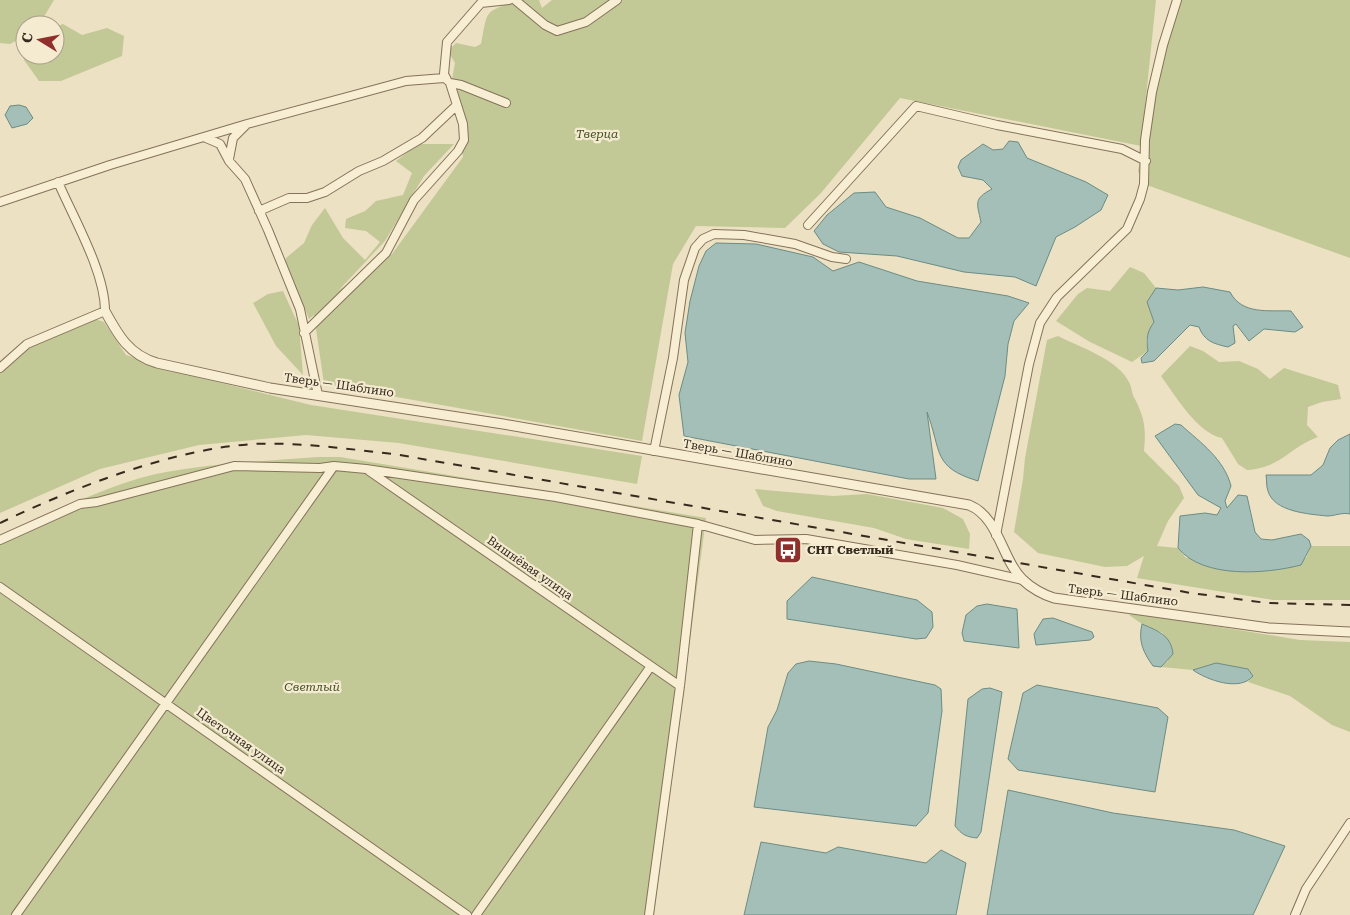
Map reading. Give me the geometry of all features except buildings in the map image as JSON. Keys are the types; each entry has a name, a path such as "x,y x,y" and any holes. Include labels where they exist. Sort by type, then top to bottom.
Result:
{"street":[{"path":"304,333 386,252 414,200 458,151 464,136 456,105 447,81 445,49 447,42 482,2 509,0"},
{"path":"515,0 545,25 557,31 586,22 617,0"},
{"path":"996,535 1029,364 1040,323 1057,297 1127,229 1144,184 1145,140 1152,92 1163,45 1177,0"},
{"path":"0,202 110,165 206,138 247,124 406,82 447,81 506,103"},
{"path":"259,211 289,198 308,198 325,192 383,161 422,138 456,105"},
{"path":"808,225 916,106 997,125 1122,149 1146,161"},
{"path":"229,160 233,138 247,124"},
{"path":"206,138 220,144 229,160 245,178 300,309 318,395"},
{"path":"0,368 27,344 105,311 105,293 58,182"},
{"path":"654,451 673,358 684,280 695,248 703,239 714,234 744,235 795,244 832,258 846,259"},
{"name":"Тверь — Шаблино","path":"105,311 124,343 146,359 270,388 489,422 968,504 981,513 1023,580 1046,595 1060,599 1278,629 1350,632"},
{"path":"0,540 80,504 96,502 234,466 320,468 334,466 366,468 556,497 698,524 755,540 806,539 956,565 1023,580"},
{"path":"16,915 334,466"},
{"name":"Вишнёвая улица","path":"366,468 680,686"},
{"path":"649,915 680,686 698,524"},
{"name":"Цветочная улица","path":"0,587 467,915"},
{"path":"476,915 652,666"},
{"path":"1295,915 1306,889 1350,824"}],"green space":[{"path":"0,0 54,0 45,15 15,15 15,41 10,44 0,43"},
{"name":"Тверца","path":"518,0 539,0 542,8 552,0 1156,0 1141,146 900,98 821,193 785,228 696,226 673,264 642,441 324,384 314,315 309,319 285,260 286,258 304,243 312,225 325,208 343,238 365,260 380,242 366,231 345,228 346,219 365,211 376,201 403,195 412,173 396,161 418,144 454,144 424,176 385,241 339,290 392,254 463,157 457,79 452,79 455,63 448,51 456,43 475,47 481,44 486,19 489,14"},
{"path":"1175,0 1350,0 1350,258 1144,184 1138,171"},
{"path":"65,25 82,35 107,28 124,36 122,56 61,81 39,81 28,65 65,65"},
{"path":"1130,267 1144,273 1156,288 1147,302 1154,322 1146,340 1148,351 1132,362 1090,342 1056,321 1078,294 1087,288 1110,291"},
{"path":"283,291 299,326 303,375 276,346 253,303 268,294"},
{"path":"92,318 104,322 126,355 193,376 311,405 642,456 637,484 399,443 306,435 199,445 100,469 0,513 0,370 25,346"},
{"path":"1058,336 1098,355 1125,375 1143,418 1145,430 1144,451 1179,486 1184,498 1168,521 1157,546 1178,548 1186,558 1306,558 1311,546 1350,546 1350,600 1273,600 1137,578 1144,556 1127,566 1105,567 1038,553 1014,532 1025,458 1047,340"},
{"path":"1190,346 1203,351 1219,362 1239,361 1258,369 1270,379 1284,368 1338,385 1341,399 1322,402 1308,407 1307,425 1318,437 1299,446 1269,465 1247,470 1238,464 1222,438 1213,435 1195,421 1161,376"},
{"name":"Светлый","path":"340,457 706,518 654,915 0,915 0,537 103,491 145,477 204,466"},
{"path":"755,489 833,496 867,494 943,508 963,519 970,534 969,549 906,539 874,528 777,511 763,506"},
{"path":"1136,613 1300,640 1350,642 1350,732 1332,725 1290,696 1248,682 1253,676 1248,669 1216,663 1193,670 1161,667 1168,661 1163,633 1142,624 1129,615"}],"water":[{"path":"19,105 26,107 33,118 27,124 12,128 5,115 10,106"},
{"path":"1009,141 1018,142 1027,158 1086,182 1108,195 1101,210 1056,237 1036,286 1015,277 964,272 897,256 839,252 823,244 814,231 827,215 854,193 875,192 886,207 920,218 958,238 969,238 981,222 978,206 979,199 992,189 983,180 962,176 958,167 961,160 983,144 993,150 1003,149"},
{"path":"716,243 756,244 813,257 833,271 859,262 917,281 1008,296 1029,303 1014,321 1008,344 1005,376 978,481 963,476 946,464 938,448 927,412 936,479 909,479 684,436 679,395 688,362 685,333 690,301 699,266 706,251"},
{"path":"1203,287 1230,292 1241,305 1256,310 1291,311 1303,327 1295,332 1264,329 1249,341 1236,324 1233,326 1235,343 1228,347 1210,341 1204,336 1199,327 1190,325 1154,361 1142,363 1141,358 1148,351 1148,332 1154,322 1147,302 1156,288 1178,290"},
{"path":"1175,424 1181,425 1204,445 1228,476 1231,486 1225,501 1227,508 1238,495 1247,496 1255,532 1261,539 1272,540 1301,534 1309,540 1311,546 1301,565 1253,572 1236,572 1203,565 1189,558 1178,548 1180,516 1205,513 1217,515 1221,508 1198,495 1155,436"},
{"path":"1350,434 1350,514 1344,513 1327,516 1302,513 1285,508 1272,498 1267,489 1266,475 1311,475 1323,465 1330,448 1338,440"},
{"path":"812,577 917,600 932,612 933,627 926,638 916,639 787,619 787,601"},
{"path":"987,604 1017,609 1019,648 964,641 962,633 966,615 977,606"},
{"path":"1053,618 1092,632 1094,637 1090,640 1036,645 1034,634 1043,619"},
{"path":"1142,624 1163,634 1170,642 1173,654 1161,667 1153,666 1146,656 1141,641"},
{"path":"809,661 836,664 935,685 941,689 942,711 928,813 916,826 754,807 768,727 777,710 788,673 796,664"},
{"path":"1216,663 1248,669 1253,676 1247,681 1232,684 1215,681 1193,670"},
{"path":"1037,685 1158,708 1168,717 1155,792 1018,770 1008,759 1023,693"},
{"path":"990,688 1002,692 981,832 977,838 965,835 955,826 968,699 982,689"},
{"path":"1008,790 1113,813 1234,830 1285,846 1253,915 987,915"},
{"path":"761,842 826,853 838,847 926,863 941,850 966,863 956,915 744,915"}],"railway":[{"path":"0,523 91,484 157,462 222,447 253,444 306,445 394,454 1191,593 1267,603 1350,605"}],"place":[{"name":"СНТ Светлый","path":"788,550"}]}
